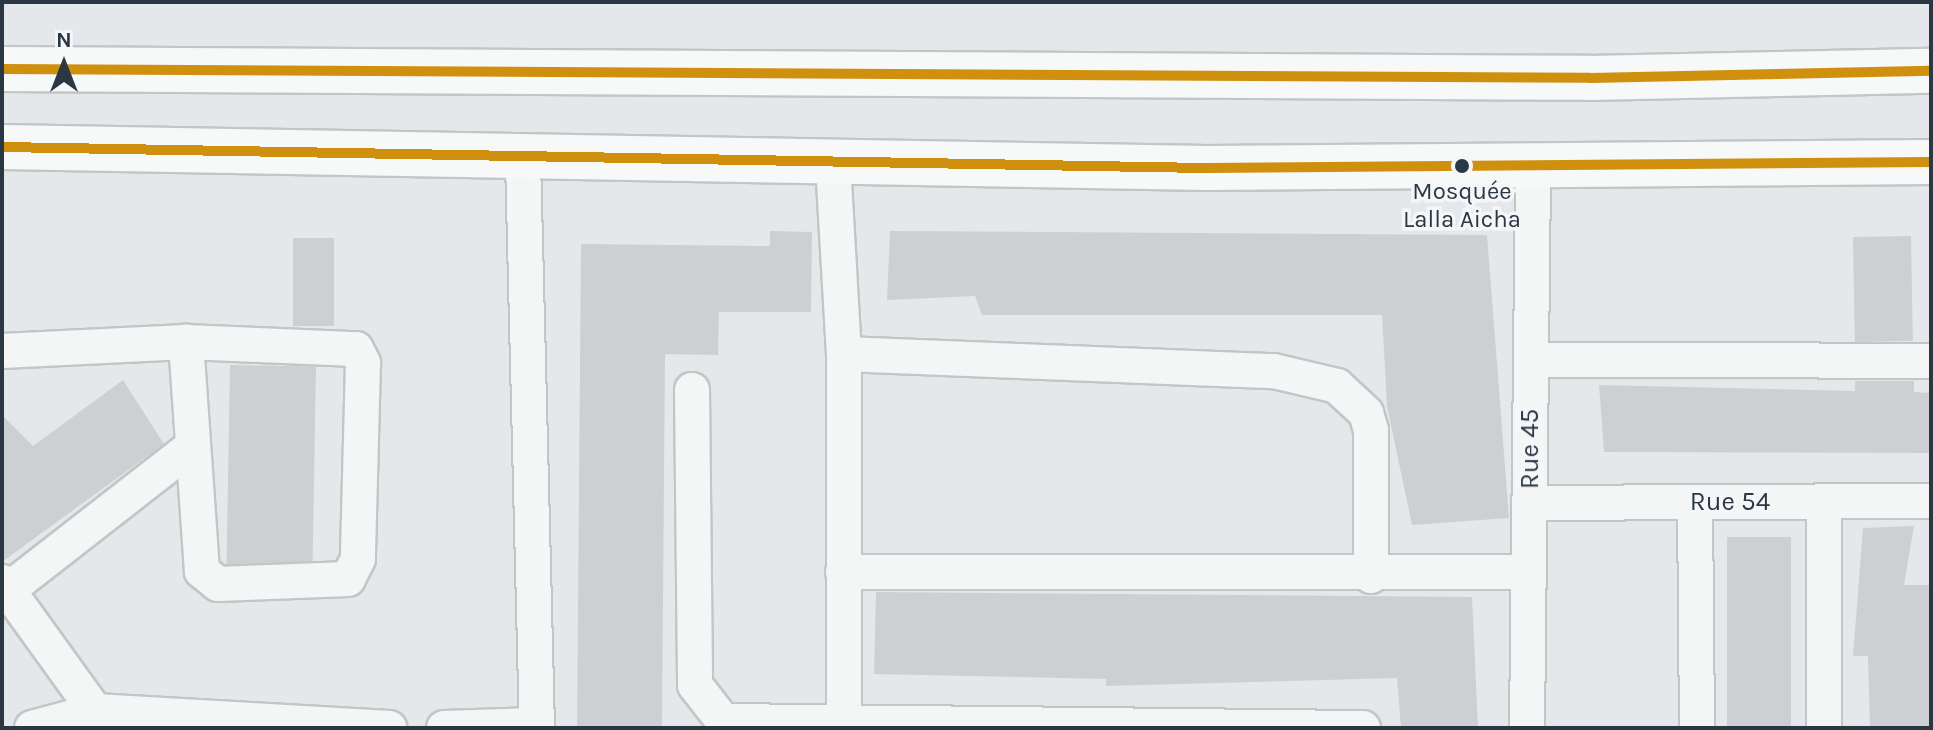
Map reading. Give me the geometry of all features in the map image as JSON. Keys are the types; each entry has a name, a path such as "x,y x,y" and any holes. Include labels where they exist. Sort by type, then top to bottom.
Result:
{"main road":[{"path":"2,69 1575,78 1931,71"},
{"path":"2,147 523,160 1533,170 1931,162"}],"street":[{"path":"444,728 537,726 523,160"},
{"path":"833,164 844,354 844,722"},
{"name":"Rue 45","path":"1527,728 1533,170"},
{"path":"2,351 186,342 356,349 363,363 354,572 335,585 209,579 200,559 188,450 186,342"},
{"path":"844,354 1274,371 1337,386 1366,413 1371,430 1371,576"},
{"path":"1531,360 1931,361"},
{"path":"692,390 697,694 712,714 738,724 844,722 1363,728"},
{"path":"95,711 5,586 188,450"},
{"name":"Rue 54","path":"1530,503 1931,501"},
{"path":"1695,502 1697,728"},
{"path":"1824,502 1824,728"},
{"path":"843,572 1371,576 1528,572"},
{"path":"32,728 95,711 390,728"}],"building":[{"path":"770,231 812,232 811,312 719,312 718,355 665,354 662,728 577,728 581,244 770,246"},
{"path":"890,231 1487,235 1509,518 1412,525 1387,406 1382,315 982,315 975,296 887,300"},
{"path":"1911,236 1913,341 1855,342 1853,237"},
{"path":"293,238 334,238 334,326 293,326"},
{"path":"230,365 316,367 313,565 227,564"},
{"path":"123,380 164,444 2,562 2,415 33,446"},
{"path":"1855,381 1914,381 1914,392 1931,393 1931,453 1604,452 1599,385 1855,391"},
{"path":"1914,526 1904,585 1931,585 1931,728 1870,728 1868,656 1853,656 1863,528"},
{"path":"1727,537 1791,537 1791,728 1727,728"},
{"path":"876,592 1472,597 1478,728 1401,728 1397,678 1106,686 1106,679 874,674"}],"transit line":[{"path":"2,69 1590,78 1931,71"},
{"path":"2,147 1207,168 1931,162"}],"place":[{"name":"Mosquée Lalla Aicha","path":"1462,166"}]}
